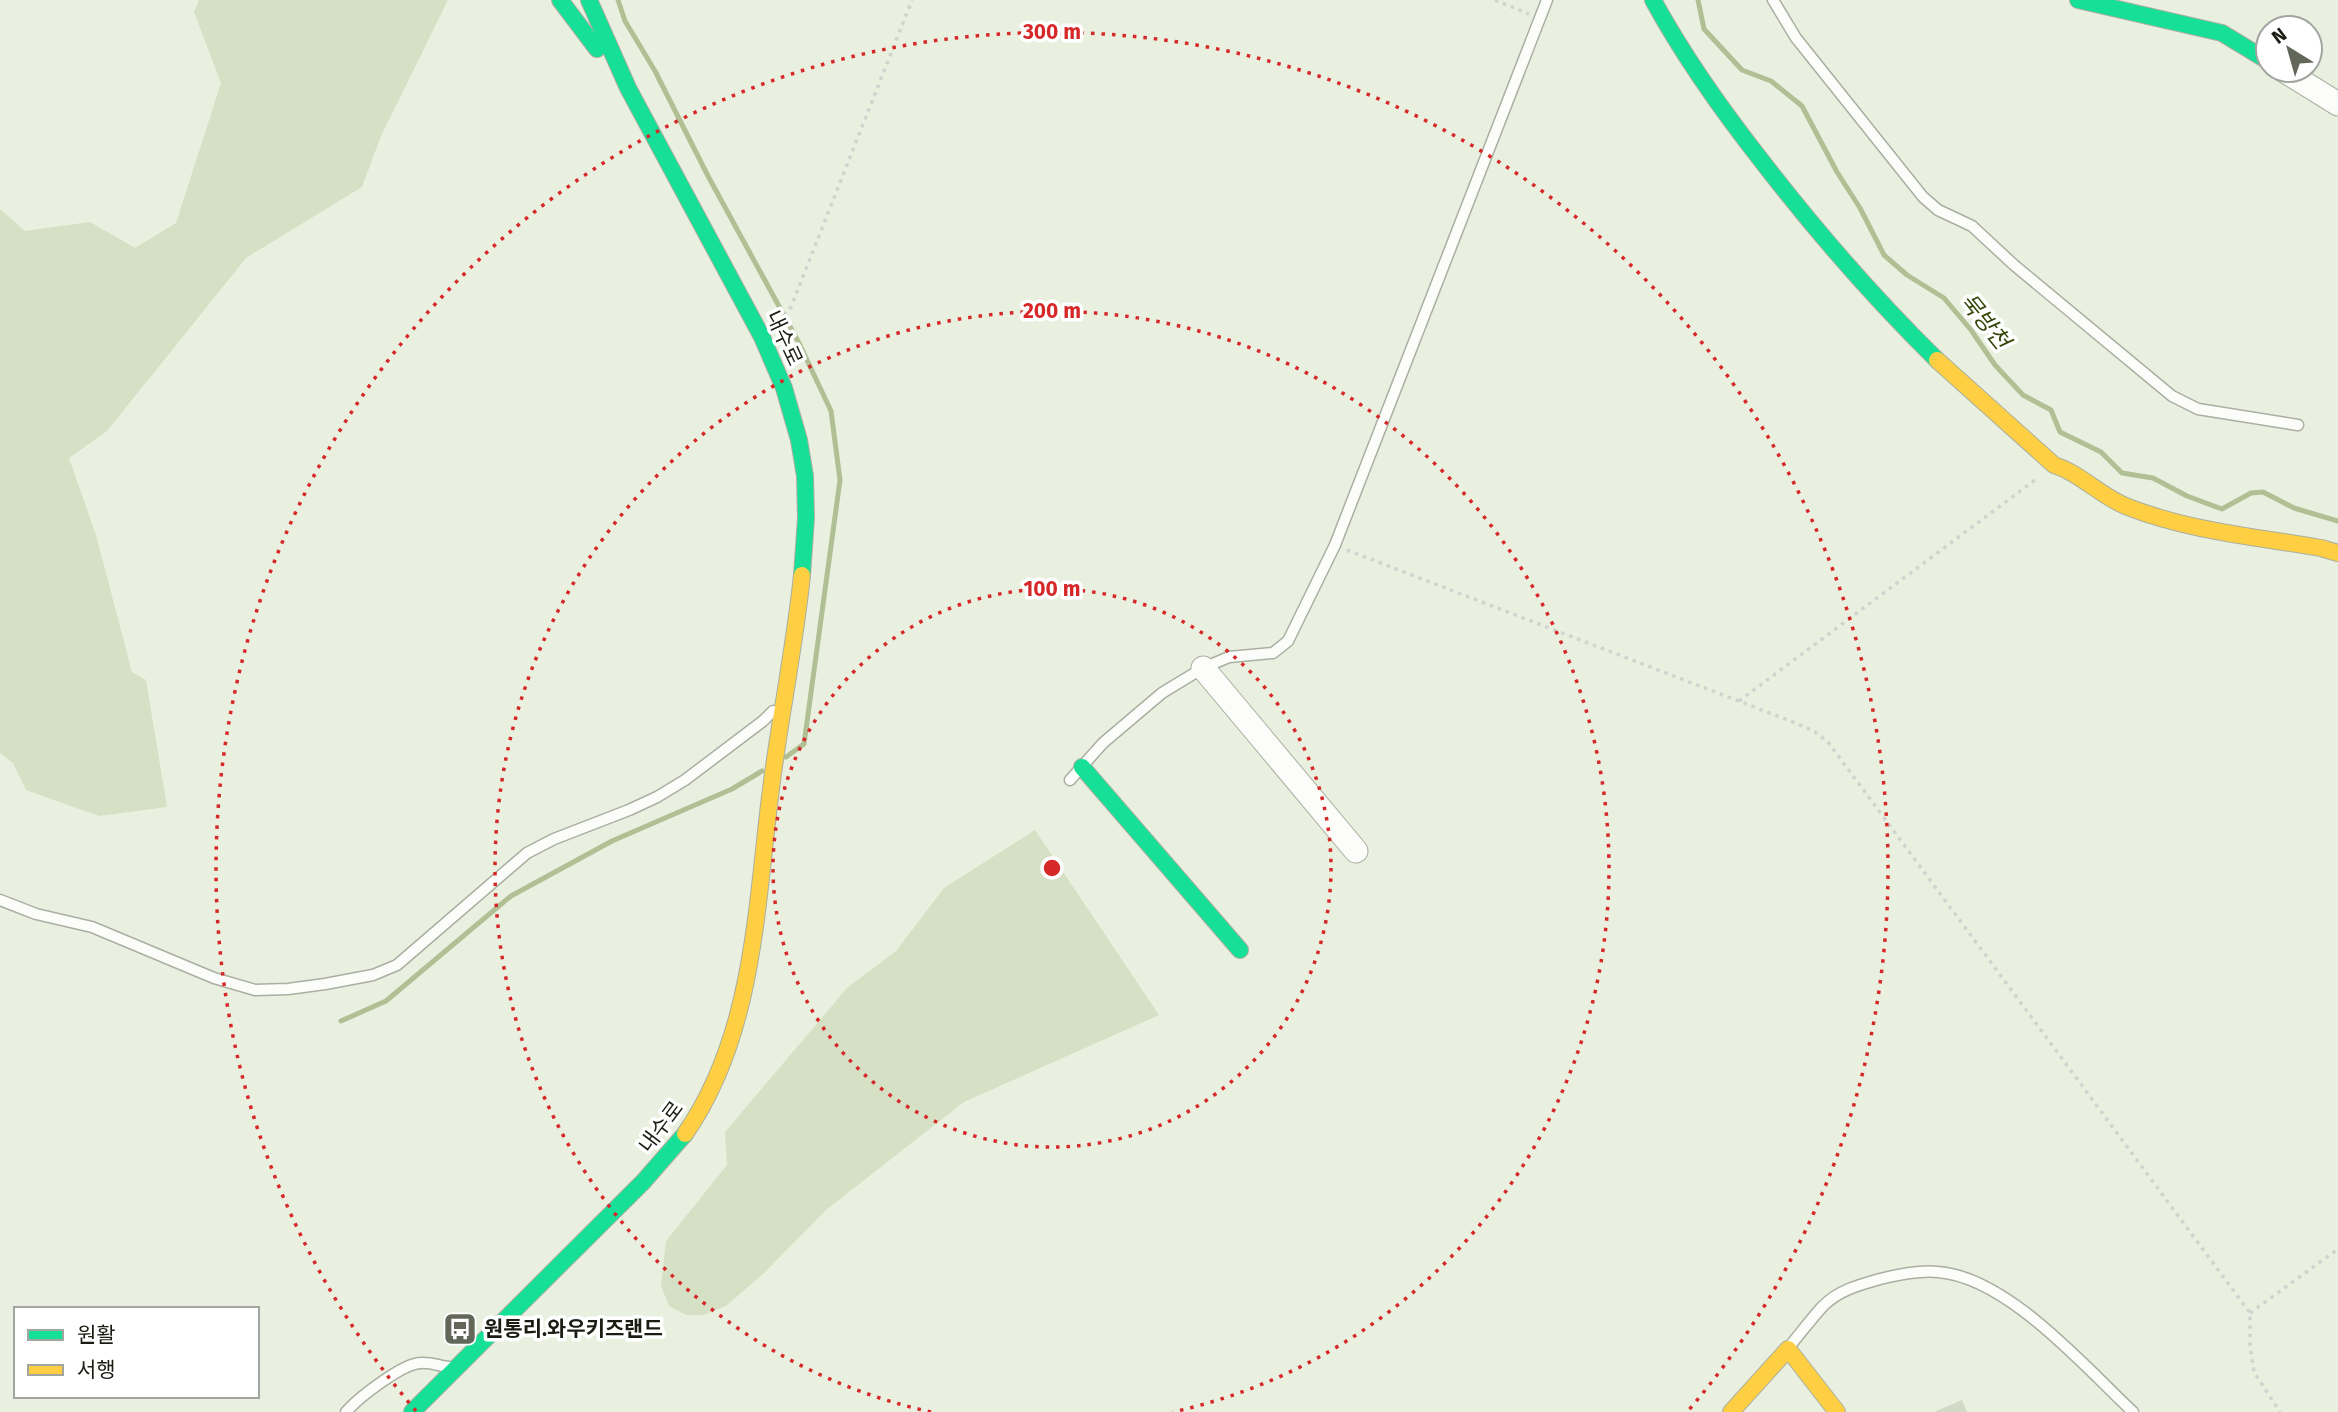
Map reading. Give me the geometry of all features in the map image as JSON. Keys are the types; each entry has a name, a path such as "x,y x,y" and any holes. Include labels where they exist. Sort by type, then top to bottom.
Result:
{"street":[{"path":"559,0 628,88"},
{"name":"내수로","path":"412,1412 654,1172 693,1121 714,1086 729,1049 741,1001 772,777 796,631 806,523 805,477 793,413 762,337 628,88 589,0"},
{"path":"1653,0 1664,22 1722,109 1790,198 1865,286 1944,368 2054,465 2070,470 2124,506 2166,520 2338,553"},
{"path":"2078,0 2222,33 2254,52"},
{"path":"2306,84 2338,104"},
{"path":"1203,668 1356,851"},
{"path":"1082,767 1240,950"},
{"path":"1731,1412 1788,1349 1837,1412"}],"lane":[{"path":"1070,780 1103,743 1162,693 1203,668 1229,657 1273,653 1288,642 1335,545 1547,0"},
{"path":"1773,0 1796,38 1923,197 1938,210 1972,226 2024,274 2172,396 2198,409 2298,425"},
{"path":"0,900 36,914 92,927 215,978 256,990 288,989 373,975 397,965 527,853 554,839 629,810 685,780 763,722 785,699"},
{"path":"1788,1349 1824,1305 1847,1288 1895,1275 1938,1272 1971,1280 2008,1298 2038,1322 2133,1412"},
{"path":"346,1412 362,1397 412,1366 420,1363 455,1368"}],"path":[{"path":"762,337 774,330 792,307 912,0"},
{"path":"1495,0 1540,18"},
{"path":"1739,701 2054,465"},
{"path":"1335,545 1739,701 1814,731 1828,742 2250,1313 2250,1344 2255,1372 2280,1412"},
{"path":"2250,1313 2338,1249"}],"green space":[{"path":"199,0 448,0 381,136 362,187 246,258 107,431 69,458 96,535 132,672 146,680 167,807 99,816 26,790 13,763 0,753 0,209 25,231 90,222 135,248 176,223 221,83 194,12"},
{"path":"1035,830 1159,1015 964,1102 826,1210 763,1274 726,1306 703,1315 686,1315 669,1306 661,1286 666,1241 727,1165 725,1132 847,988 896,951 944,888"}],"building":[{"path":"1962,1400 1967,1412 1934,1412"}],"waterway":[{"path":"618,0 625,21 655,71 708,176 799,343 831,411 840,480 804,744 786,757"},
{"name":"묵방천","path":"1698,0 1704,29 1742,70 1771,81 1802,106 1884,255 1907,275 1944,298 1971,330 1995,365 2023,395 2051,410 2060,432 2101,452 2122,473 2153,478 2187,496 2222,509 2251,493 2263,492 2294,508 2338,521"},
{"path":"341,1021 386,1001 511,896 612,841 732,789 762,771"}],"traffic: fast":[{"path":"560,0 597,49"},
{"path":"589,0 628,88 762,337 784,388 799,440 805,476 806,518 802,575"},
{"path":"1653,0 1704,82 1781,186 1868,288 1937,360"},
{"path":"2078,0 2222,33 2254,52"},
{"path":"1082,767 1240,950"},
{"path":"412,1412 643,1182 685,1134"}],"traffic: slow":[{"path":"1937,360 2054,465 2074,474 2118,503 2199,528 2338,553"},
{"path":"685,1134 708,1094 726,1053 740,1009 756,918 772,781 802,575"},
{"path":"1731,1412 1788,1349 1837,1412"}],"place":[{"name":"원통리.와우키즈랜드","path":"460,1329"}]}
